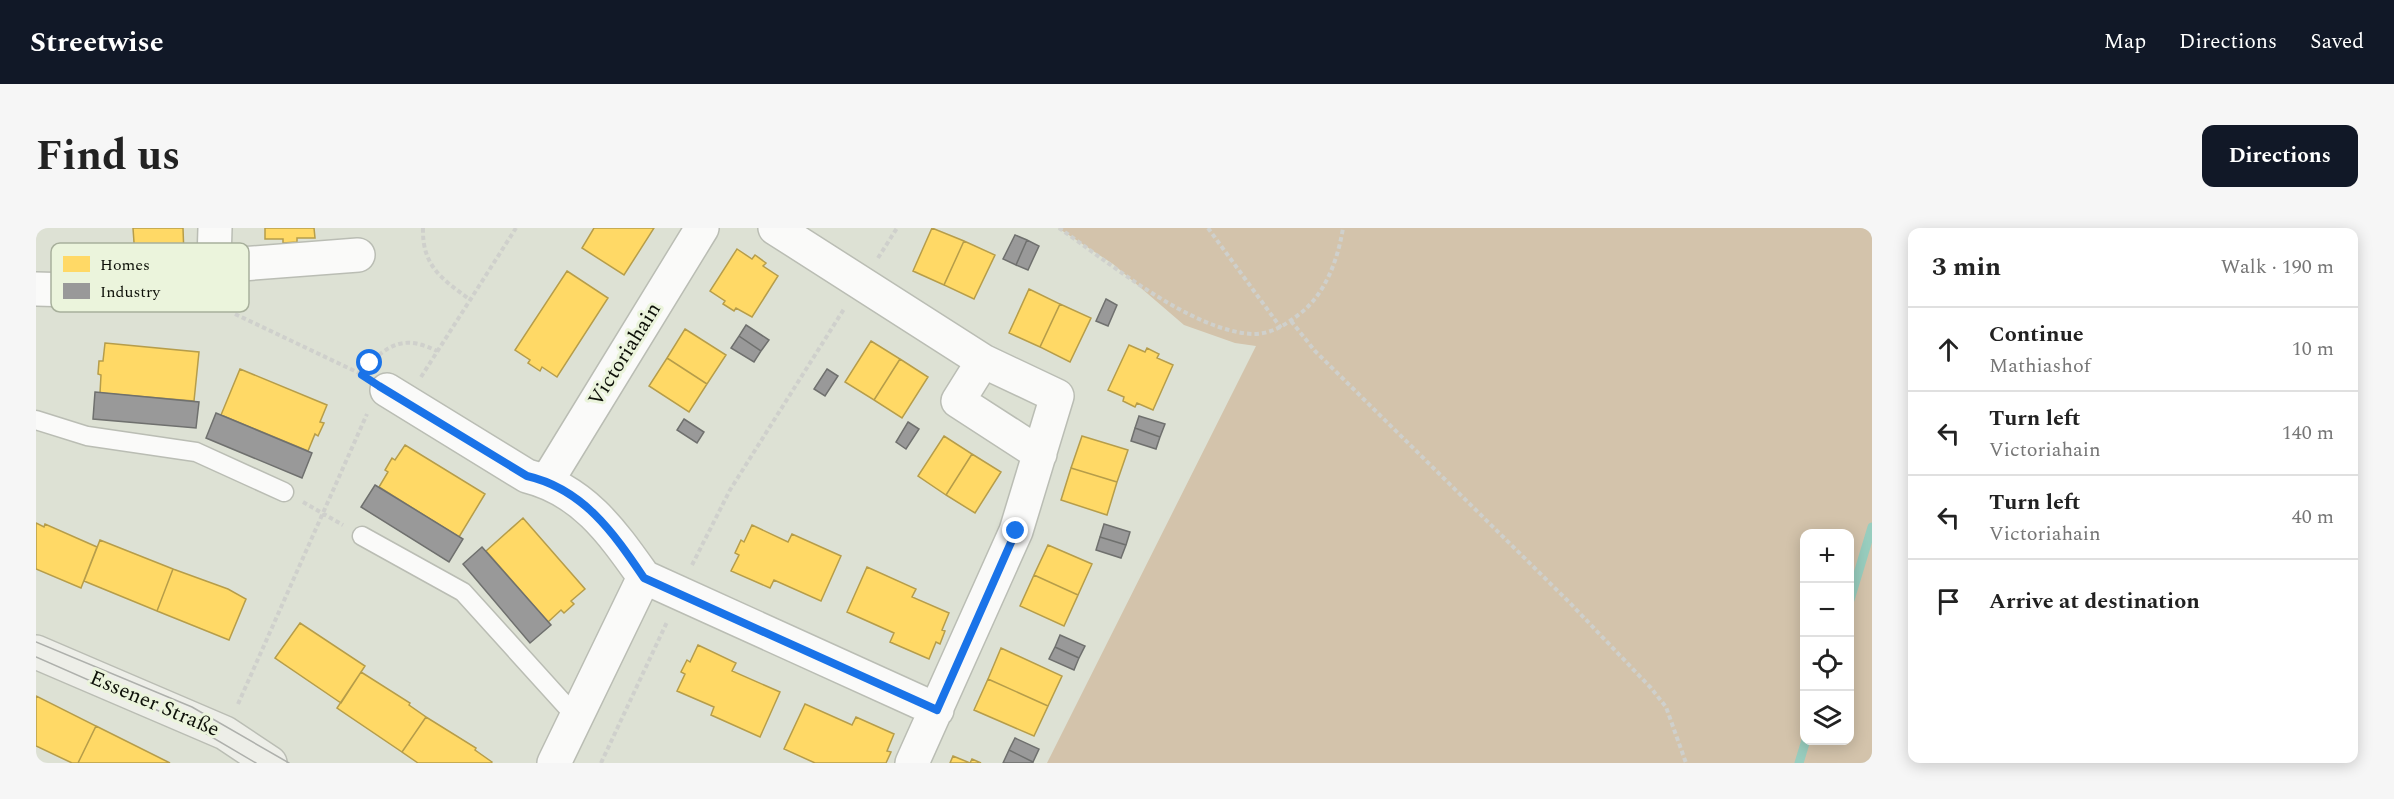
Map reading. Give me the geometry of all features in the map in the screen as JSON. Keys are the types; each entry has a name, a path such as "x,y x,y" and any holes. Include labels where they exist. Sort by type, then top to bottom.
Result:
{"main road":[{"name":"Essener Straße","path":"36,652 225,733 270,763"}],"street":[{"path":"215,228 215,243"},
{"name":"Victoriahain","path":"547,481 702,228"},
{"path":"775,228 983,361 1057,396 1016,531 912,763"},
{"path":"249,274 358,255"},
{"path":"36,289 51,288"},
{"path":"983,361 958,401 1040,454"},
{"path":"378,381 527,476 547,481 580,500 624,548 644,578 937,710"},
{"path":"554,763 644,578"}],"lane":[{"path":"36,420 87,436 196,452 284,492"},
{"path":"362,536 463,592 577,718"}],"path":[{"path":"423,228 423,240 429,260 437,275 470,300"},
{"path":"378,381 437,351 516,228"},
{"path":"601,763 703,540 730,490 897,228"},
{"path":"1059,228 1155,295 1195,317 1223,328 1254,334 1281,328 1313,303 1332,269 1343,228"},
{"path":"1208,228 1281,328"},
{"path":"234,312 237,316 378,381"},
{"path":"1291,321 1315,351 1569,602 1651,688 1666,707 1686,763"},
{"path":"225,733 378,381 384,350 404,342 420,343 437,351"}],"shaded area":[{"path":"1058,228 1872,228 1872,763 1047,763 1256,346 1235,343 1184,325 1113,264"}],"building: Homes":[{"path":"133,228 183,228 184,243 134,243"},
{"path":"265,228 314,228 315,238 297,238 297,242 283,243 283,239 265,239"},
{"path":"594,228 654,228 624,275 582,248"},
{"path":"932,228 964,241 944,285 913,271"},
{"path":"964,241 995,255 974,299 944,285"},
{"path":"737,249 752,259 755,255 766,263 763,266 778,276 752,317 736,308 734,311 723,304 725,301 710,291"},
{"path":"567,271 608,298 557,377 542,367 540,371 528,363 530,360 515,350"},
{"path":"1029,289 1060,304 1040,347 1009,333"},
{"path":"1060,304 1091,318 1070,362 1040,347"},
{"path":"685,329 726,355 707,384 667,358"},
{"path":"871,341 900,359 874,400 845,382"},
{"path":"105,343 199,352 194,401 100,393 99,361 103,361"},
{"path":"1129,345 1145,352 1147,348 1159,354 1157,358 1173,365 1153,410 1137,403 1135,407 1123,401 1124,397 1108,390"},
{"path":"667,358 707,384 689,412 649,386"},
{"path":"900,359 928,377 902,418 874,400"},
{"path":"240,369 327,405 320,422 324,423 318,436 315,434 308,451 221,415"},
{"path":"944,436 972,454 946,495 918,476"},
{"path":"1082,436 1128,450 1117,482 1071,468"},
{"path":"405,445 485,494 459,537 379,487 388,472 385,470 392,458 395,460"},
{"path":"972,454 1001,472 975,513 946,495"},
{"path":"1071,468 1117,482 1107,515 1061,500"},
{"path":"523,518 585,589 571,601 574,604 564,613 561,610 548,622 486,551"},
{"path":"36,523 44,527 45,524 97,547 81,588 36,569"},
{"path":"752,525 788,542 792,534 841,556 821,601 774,580 770,588 731,571 739,555 735,553 741,540 744,542"},
{"path":"100,540 173,569 157,611 84,581"},
{"path":"1048,545 1092,564 1078,595 1034,575"},
{"path":"867,567 916,589 912,597 949,613 942,630 945,631 940,644 936,642 929,659 890,642 894,633 847,612"},
{"path":"173,569 228,589 246,599 229,640 157,611"},
{"path":"1034,575 1078,595 1064,626 1020,606"},
{"path":"300,623 365,666 341,703 275,658"},
{"path":"698,645 736,663 732,671 780,692 760,737 711,715 714,707 677,691 685,674 681,672 687,660 690,662"},
{"path":"1001,648 1062,676 1048,706 988,679"},
{"path":"361,672 410,703 409,705 426,717 402,752 337,708"},
{"path":"988,679 1048,706 1034,736 974,710"},
{"path":"36,696 96,726 78,763 72,763 36,746"},
{"path":"805,704 852,725 856,717 894,734 887,751 891,752 886,763 815,763 784,749"},
{"path":"426,717 476,748 475,750 492,762 418,763 402,752"},
{"path":"96,726 170,763 78,763"},
{"path":"953,756 970,763 950,763"}],"building: Industry":[{"path":"1015,235 1027,240 1016,265 1003,259"},
{"path":"1027,240 1039,246 1028,270 1016,265"},
{"path":"1106,299 1117,305 1108,326 1096,321"},
{"path":"746,325 769,340 761,351 739,336"},
{"path":"739,336 761,351 754,362 731,348"},
{"path":"827,369 838,376 825,396 814,389"},
{"path":"95,392 199,402 196,428 93,419"},
{"path":"216,413 312,453 302,478 206,438"},
{"path":"1139,416 1165,424 1160,437 1135,428"},
{"path":"684,419 704,432 697,443 677,430"},
{"path":"908,422 919,429 906,449 896,442"},
{"path":"1135,428 1160,437 1156,449 1131,441"},
{"path":"375,485 463,539 449,562 361,507"},
{"path":"1104,524 1130,532 1126,545 1100,537"},
{"path":"1100,537 1126,545 1121,558 1096,550"},
{"path":"482,547 551,625 530,643 463,564"},
{"path":"1060,635 1085,646 1079,658 1055,647"},
{"path":"1055,647 1079,658 1074,670 1049,659"},
{"path":"1015,738 1039,749 1033,762 1009,750"},
{"path":"1009,750 1033,762 1033,763 1003,763"}],"waterway":[{"path":"1854,587 1872,527"},
{"path":"1799,763 1804,745"}],"tram line":[{"path":"36,642 192,707 289,763"},
{"path":"36,657 193,726 256,763"}],"route":[{"path":"370,363 362,375 527,476 547,481 580,500 624,548 644,578 937,710 1016,531"}]}
